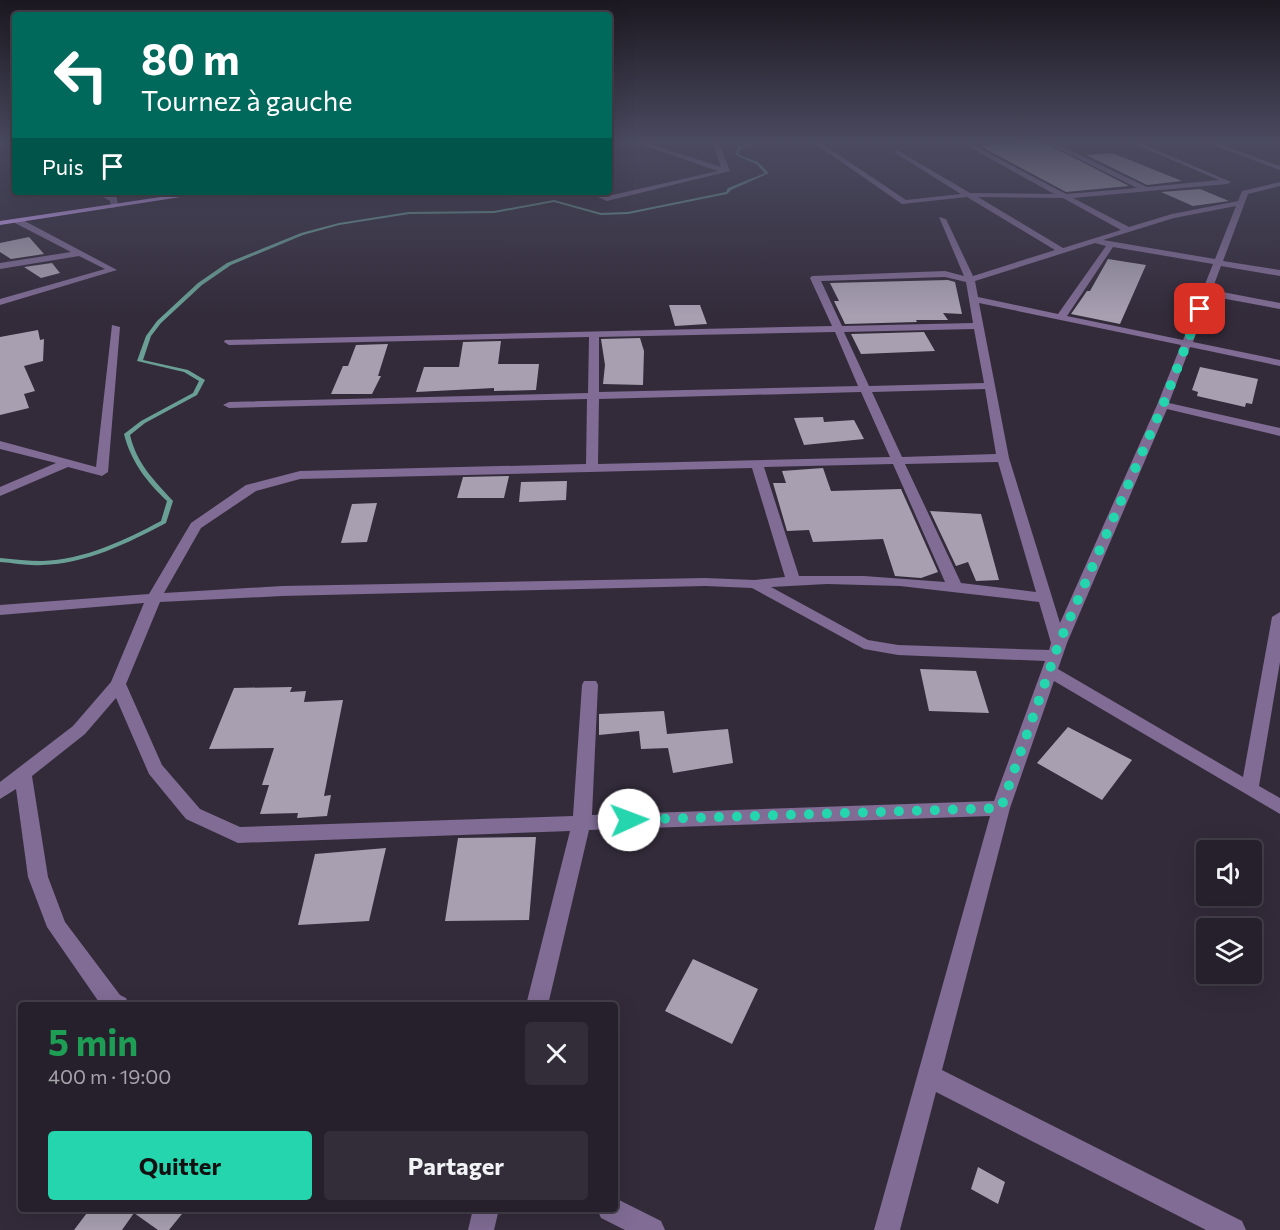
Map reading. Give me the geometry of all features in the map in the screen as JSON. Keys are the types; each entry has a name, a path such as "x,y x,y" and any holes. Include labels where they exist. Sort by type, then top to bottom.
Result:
{"main road":[{"path":"0,223 152,200"}],"street":[{"path":"114,200 114,206"},
{"path":"978,200 1062,251"},
{"path":"1073,200 1128,230"},
{"path":"955,587 815,278 945,274 970,280 1172,216 1241,203"},
{"path":"887,1230 1001,808 1054,657 1163,405 1241,203"},
{"path":"942,219 970,280 1003,458 1045,598 1054,657"},
{"path":"1,303 113,270 18,221"},
{"path":"1095,241 1280,273"},
{"path":"1061,317 1110,244"},
{"path":"0,266 79,253"},
{"path":"1206,292 1280,306"},
{"path":"974,299 1280,363"},
{"path":"229,342 979,326"},
{"path":"0,445 102,472 115,327"},
{"path":"592,468 594,334"},
{"path":"229,405 989,386"},
{"path":"1163,405 1280,432"},
{"path":"0,792 78,730 118,684 154,598 196,526 251,488 300,475 1003,458"},
{"path":"0,492 67,463"},
{"path":"757,464 793,579"},
{"path":"0,610 154,598 294,591 694,582 755,584 793,579 837,579 955,587 1045,598"},
{"path":"755,584 864,644 898,651 1054,657 1280,807"},
{"path":"1250,789 1275,677 1280,617"},
{"path":"118,684 155,769 194,814 238,835 582,821 1001,808"},
{"path":"538,1002 582,821 590,685"},
{"path":"23,774 38,877 57,927 112,1002"},
{"path":"929,1076 1233,1230"},
{"path":"481,1230 485,1212"},
{"path":"616,1212 652,1230"}],"building":[{"path":"1180,200 1229,201 1193,206"},
{"path":"29,237 44,254 11,259 0,252 0,243"},
{"path":"1108,259 1146,265 1120,324 1071,314 1087,291 1090,291"},
{"path":"52,263 60,273 41,278 24,267"},
{"path":"948,280 955,282 962,314 943,313 948,320 845,324 834,301 839,301 830,283"},
{"path":"669,305 700,305 707,324 675,326"},
{"path":"38,330 40,340 44,339 43,361 24,366 35,391 24,394 29,408 0,415 0,337"},
{"path":"924,332 935,351 861,354 851,334"},
{"path":"640,338 644,351 643,385 603,384 605,365 601,339"},
{"path":"501,341 498,364 539,364 536,390 494,391 494,388 416,392 424,367 459,367 463,342"},
{"path":"388,344 378,376 381,376 372,394 331,394 343,366 348,366 356,345"},
{"path":"1200,367 1258,379 1252,404 1246,403 1245,407 1197,396 1198,392 1192,390"},
{"path":"823,417 824,422 854,420 864,439 804,445 794,418"},
{"path":"823,468 831,491 901,489 938,572 921,578 895,576 883,539 813,542 809,530 787,531 773,483 786,483 782,471"},
{"path":"509,476 504,498 457,498 463,477"},
{"path":"567,481 566,500 519,502 521,482"},
{"path":"377,503 367,542 341,543 352,504"},
{"path":"930,511 981,514 999,580 976,581 968,562 956,566"},
{"path":"920,669 976,671 989,713 929,711"},
{"path":"292,687 290,692 306,691 304,702 343,700 324,796 331,795 327,816 297,818 298,813 260,814 269,785 262,785 274,748 209,749 234,688"},
{"path":"664,711 667,734 728,729 733,763 673,773 668,748 641,749 639,731 599,735 599,714"},
{"path":"1068,727 1132,760 1102,800 1037,763"},
{"path":"536,837 529,920 445,921 458,838"},
{"path":"386,848 369,921 298,925 315,854"},
{"path":"693,959 758,989 732,1044 665,1011"},
{"path":"978,1167 1005,1182 998,1204 971,1189"},
{"path":"88,1212 184,1212 169,1230 158,1230 134,1213 122,1230 74,1230"}],"waterway":[{"path":"0,560 41,563 77,558 122,543 164,522 170,501 143,471 133,454 127,434 143,422 195,394 202,380 186,371 140,361 149,336 159,322 200,284 229,264 302,234 339,224 409,213 494,212 554,201 601,214 628,213 690,200"}],"route":[{"path":"629,820 1001,808 1059,643 1163,405 1200,309"}]}
